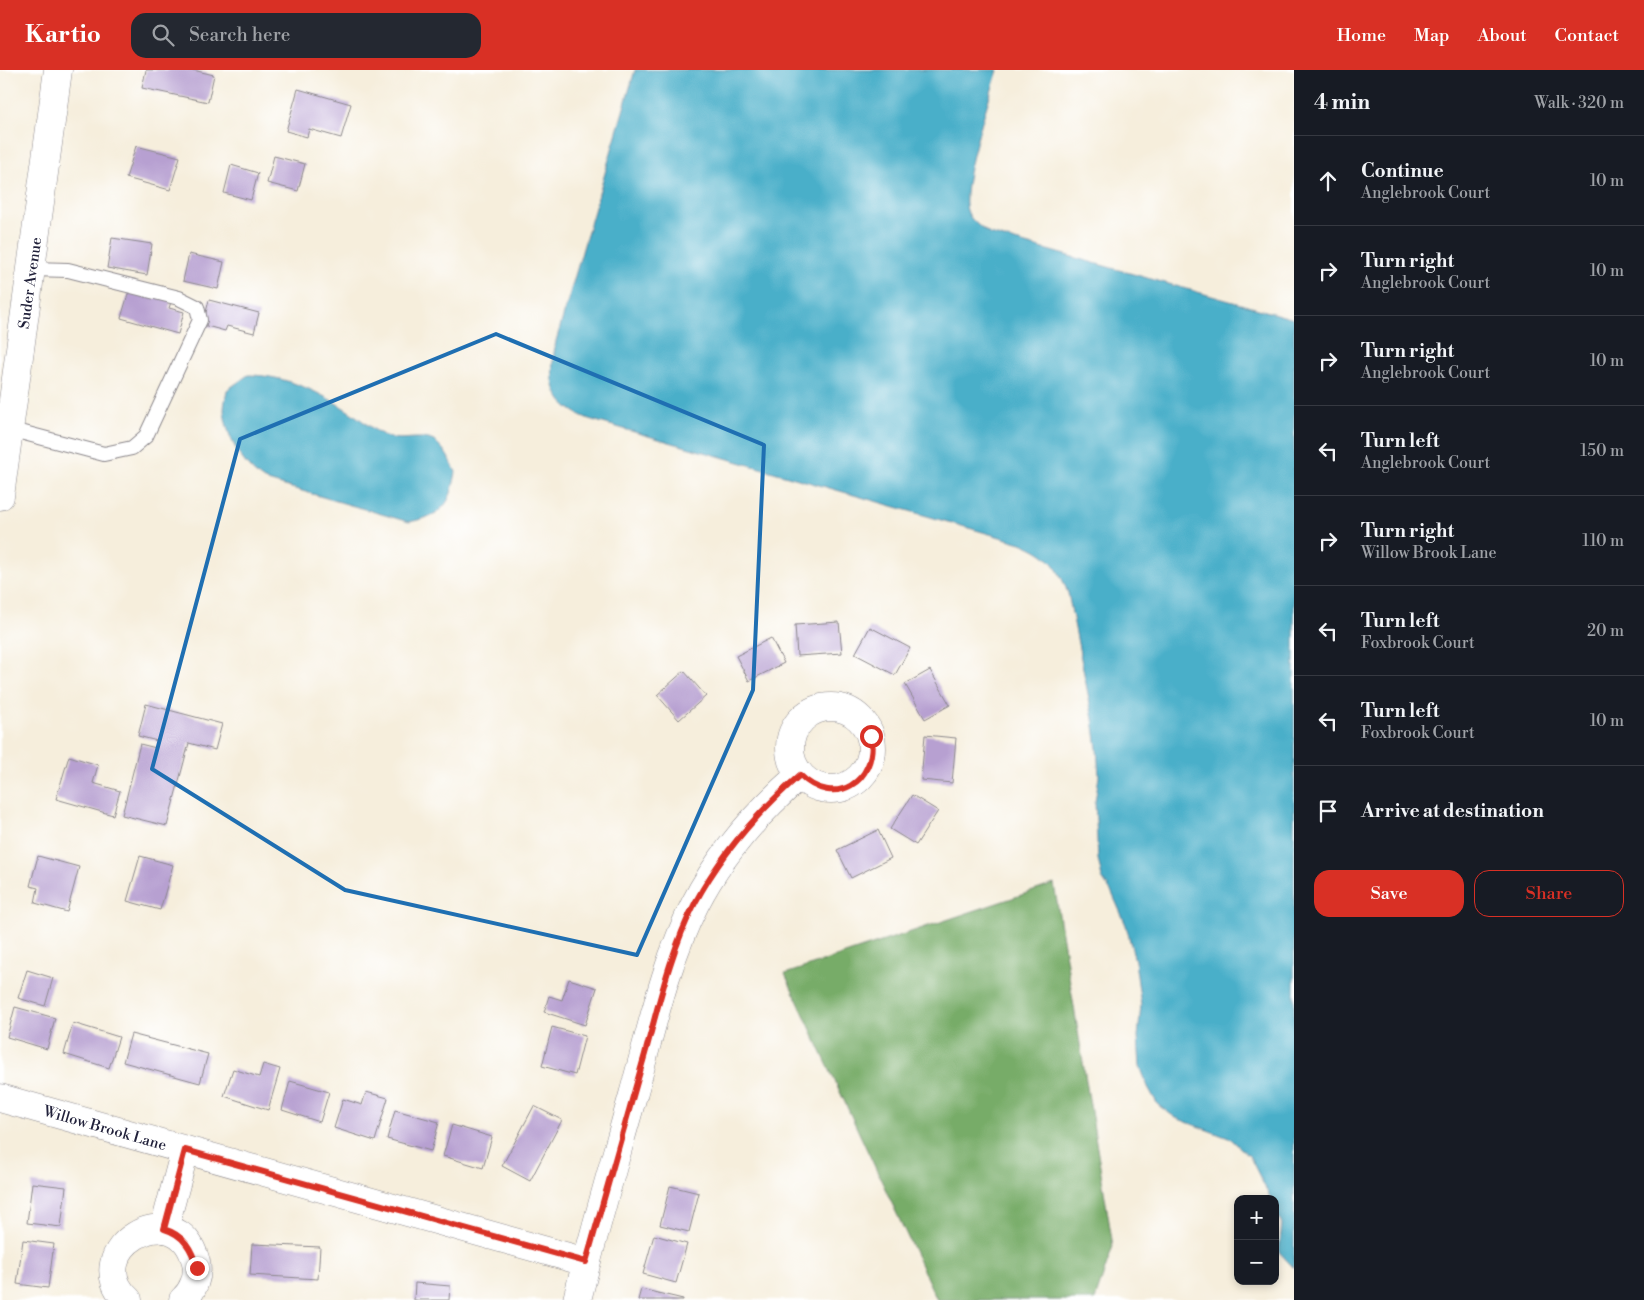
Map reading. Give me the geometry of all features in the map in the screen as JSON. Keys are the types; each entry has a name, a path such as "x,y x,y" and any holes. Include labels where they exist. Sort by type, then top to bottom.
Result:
{"street":[{"name":"Suder Avenue","path":"0,496 58,70"},
{"path":"577,1300 661,994 678,943 713,872 740,837 780,792 800,775"},
{"name":"Willow Brook Lane","path":"0,1098 586,1262"},
{"path":"164,1229 185,1150"},
{"path":"128,1300 118,1288 114,1275 115,1261 120,1248 129,1237 142,1231 164,1229 184,1240 193,1252 197,1268 195,1283 183,1300"}],"lane":[{"path":"9,429 104,454 132,448 146,436 200,320 198,307 179,298 68,270 32,269"}],"highlighted area":[{"path":"496,334 764,445 753,690 637,955 345,890 152,769 240,439"}],"green space":[{"path":"1054,884 1113,1246 1095,1300 937,1300 785,974"}],"water":[{"path":"635,70 998,70 976,144 967,186 966,202 968,213 978,225 990,234 1294,319 1294,1268 1279,1252 1282,1224 1279,1217 1279,1195 1269,1195 1250,1157 1231,1139 1176,1118 1158,1105 1148,1087 1140,1066 1138,1037 1141,1005 1135,961 1126,925 1112,893 1102,878 1098,859 1095,802 1099,776 1093,719 1068,593 1056,568 1045,556 1021,543 589,419 566,406 559,398 555,389 553,367 556,341"},
{"path":"248,375 276,378 316,392 388,437 399,439 423,438 434,441 444,451 456,472 454,484 447,501 443,507 430,516 409,522 264,480 242,459 232,440 225,420 224,408 227,390"}],"building":[{"path":"146,70 193,70 214,75 208,102 142,88"},
{"path":"298,89 351,104 341,138 309,129 307,137 286,131"},
{"path":"136,146 180,157 170,190 126,178"},
{"path":"274,156 305,164 298,191 267,183"},
{"path":"231,165 258,173 251,200 224,193"},
{"path":"112,238 152,244 147,275 107,268"},
{"path":"189,254 224,262 218,289 183,281"},
{"path":"130,288 172,299 169,308 184,312 178,334 121,318"},
{"path":"209,300 259,313 254,333 227,326 225,331 203,325"},
{"path":"839,622 842,653 797,656 795,625"},
{"path":"870,627 910,648 895,675 855,654"},
{"path":"771,638 784,663 749,681 736,656"},
{"path":"930,670 950,705 925,719 905,684"},
{"path":"684,671 706,696 679,720 657,695"},
{"path":"146,704 222,724 215,750 189,743 167,826 122,815 140,744 156,748 157,741 138,736"},
{"path":"925,735 956,738 952,783 921,780"},
{"path":"69,756 98,765 93,783 120,791 113,815 56,799"},
{"path":"912,795 938,811 916,845 890,829"},
{"path":"878,830 891,858 851,878 837,850"},
{"path":"38,856 79,867 67,912 35,903 38,888 30,886"},
{"path":"140,856 173,865 160,910 127,901"},
{"path":"27,970 53,978 45,1006 18,998"},
{"path":"569,979 597,988 585,1025 544,1012 549,996 562,1000"},
{"path":"15,1007 55,1018 47,1049 7,1037"},
{"path":"73,1023 119,1037 109,1068 64,1054"},
{"path":"552,1027 585,1036 575,1075 542,1066"},
{"path":"131,1034 208,1054 200,1083 123,1062"},
{"path":"263,1064 280,1069 268,1110 224,1096 233,1069 259,1077"},
{"path":"290,1081 329,1092 320,1122 282,1110"},
{"path":"366,1092 388,1098 375,1141 334,1128 343,1099 362,1105"},
{"path":"534,1106 562,1120 530,1181 502,1166"},
{"path":"395,1110 439,1122 431,1151 387,1139"},
{"path":"452,1125 492,1137 483,1168 443,1156"},
{"path":"32,1183 66,1187 61,1227 27,1223"},
{"path":"670,1186 699,1193 689,1232 660,1225"},
{"path":"654,1235 687,1244 676,1283 643,1274"},
{"path":"23,1240 54,1244 48,1288 17,1284"},
{"path":"252,1244 320,1247 318,1279 250,1275"},
{"path":"415,1283 450,1286 449,1300 414,1300"},
{"path":"641,1289 683,1299 683,1300 638,1300"}],"route":[{"path":"197,1268 193,1252 184,1240 171,1231 164,1229 185,1150 586,1262 661,994 678,943 695,904 713,872 740,837 780,792 800,775 821,789 833,790 848,787 860,779 870,764 873,750 871,736"}]}
